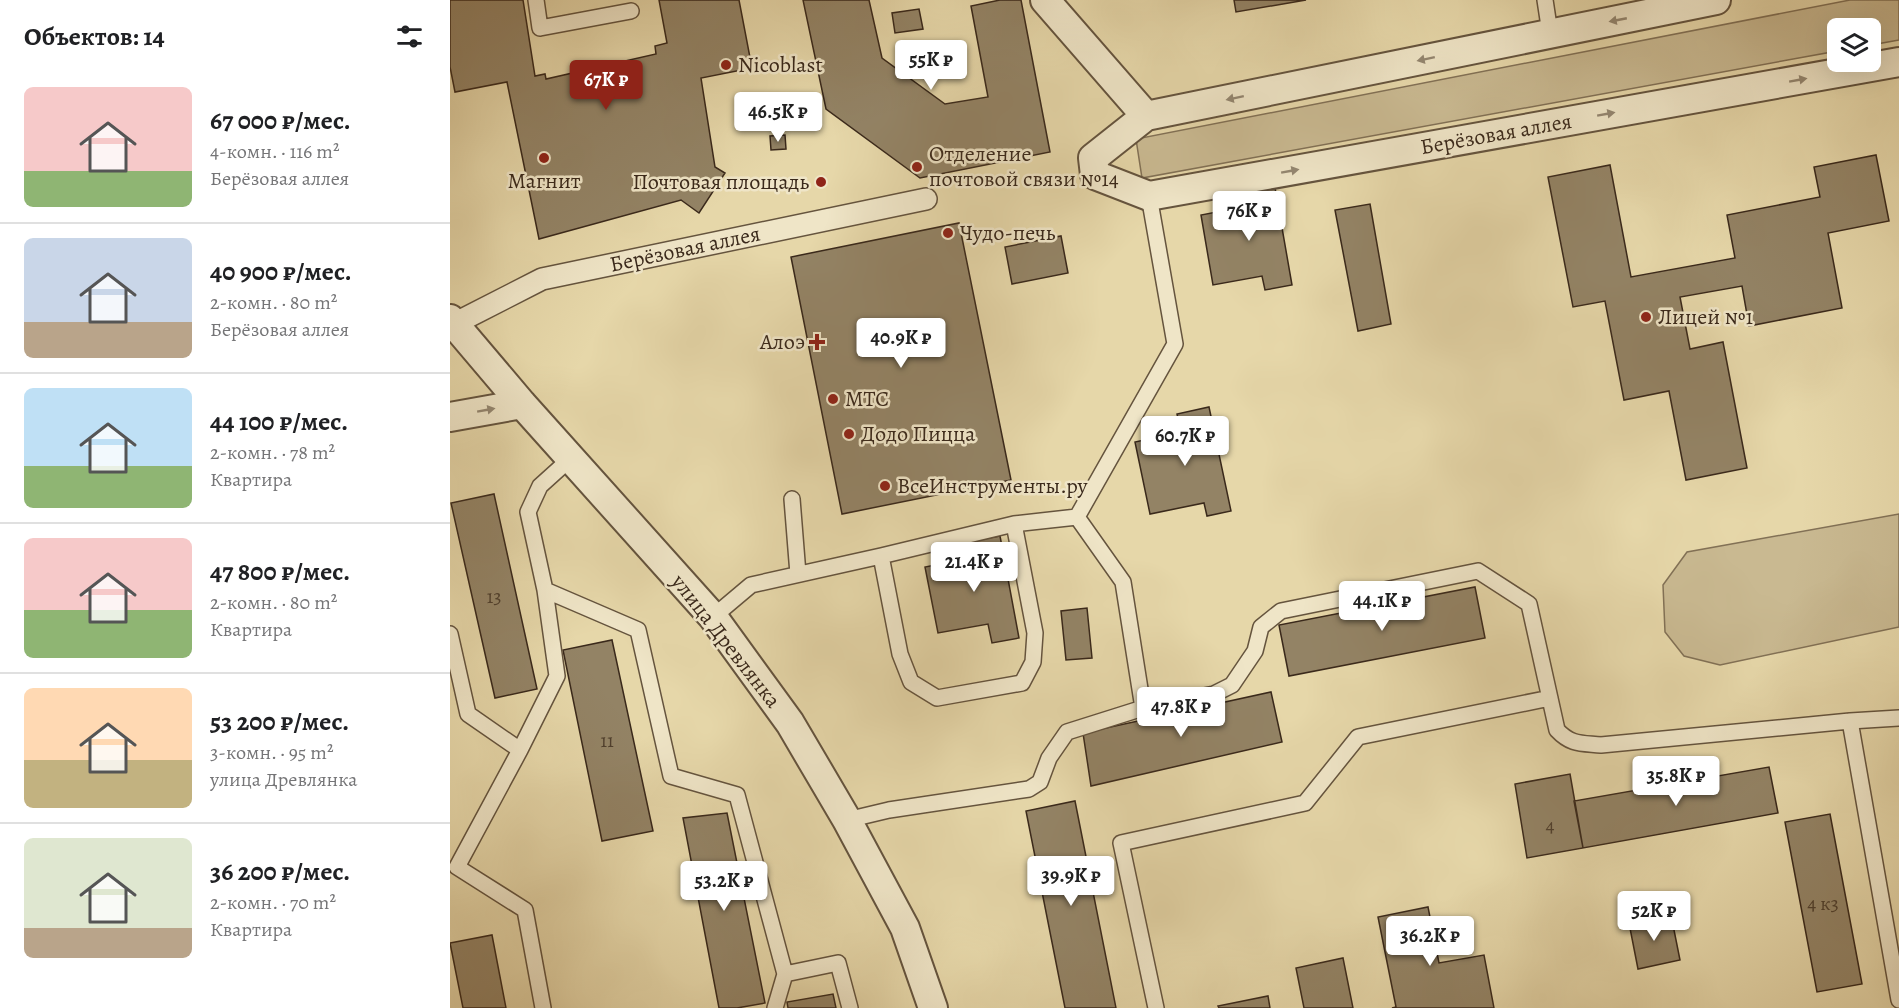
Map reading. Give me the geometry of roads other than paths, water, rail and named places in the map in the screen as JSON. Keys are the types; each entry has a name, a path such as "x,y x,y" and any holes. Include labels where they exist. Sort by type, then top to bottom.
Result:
{"street":[{"path":"1045,0 1146,116"},
{"path":"1149,196 1095,175 1093,158 1146,116 1716,0"},
{"name":"Берёзовая аллея","path":"1149,196 1899,62"},
{"name":"Берёзовая аллея","path":"452,321 542,279 926,199"},
{"name":"улица Древлянка","path":"452,321 522,404 713,617 790,723 847,820 905,928 933,1008"},
{"path":"450,417 522,404"}],"lane":[{"path":"536,0 540,28 631,11"},
{"path":"1545,0 1550,33"},
{"path":"1077,517 1175,344 1149,196"},
{"path":"543,1008 525,910 454,865 520,750 557,676 545,590 528,512 540,486 571,458"},
{"path":"792,499 798,574"},
{"path":"713,617 751,585 1014,524 1077,517"},
{"path":"1077,517 1123,582 1143,708"},
{"path":"881,556 900,654 911,682 937,698 1022,683 1033,662 1035,633 1014,524"},
{"path":"847,820 889,810 1029,789 1040,782 1049,758 1067,732 1143,708 1214,694 1232,685 1256,651 1261,627 1281,610 1478,571 1529,604 1557,730 1566,740 1600,745 1899,718"},
{"path":"545,590 638,630 671,776 737,795 785,974 775,1008"},
{"path":"450,634 468,714 520,750"},
{"path":"1156,1008 1121,843 1305,803 1358,737 1550,698"},
{"path":"1850,722 1899,1000"},
{"path":"785,974 838,963 850,1008"}],"place":[{"name":"Nicoblast","path":"726,65"},
{"name":"Магнит","path":"544,158"},
{"name":"Отделение почтовой связи №14","path":"917,167"},
{"name":"Почтовая площадь","path":"821,182"},
{"name":"Чудо-печь","path":"948,233"},
{"name":"Лицей №1","path":"1646,317"},
{"name":"Алоэ","path":"817,342"},
{"name":"МТС","path":"833,399"},
{"name":"Додо Пицца","path":"849,434"},
{"name":"ВсеИнструменты.ру","path":"885,486"}]}
